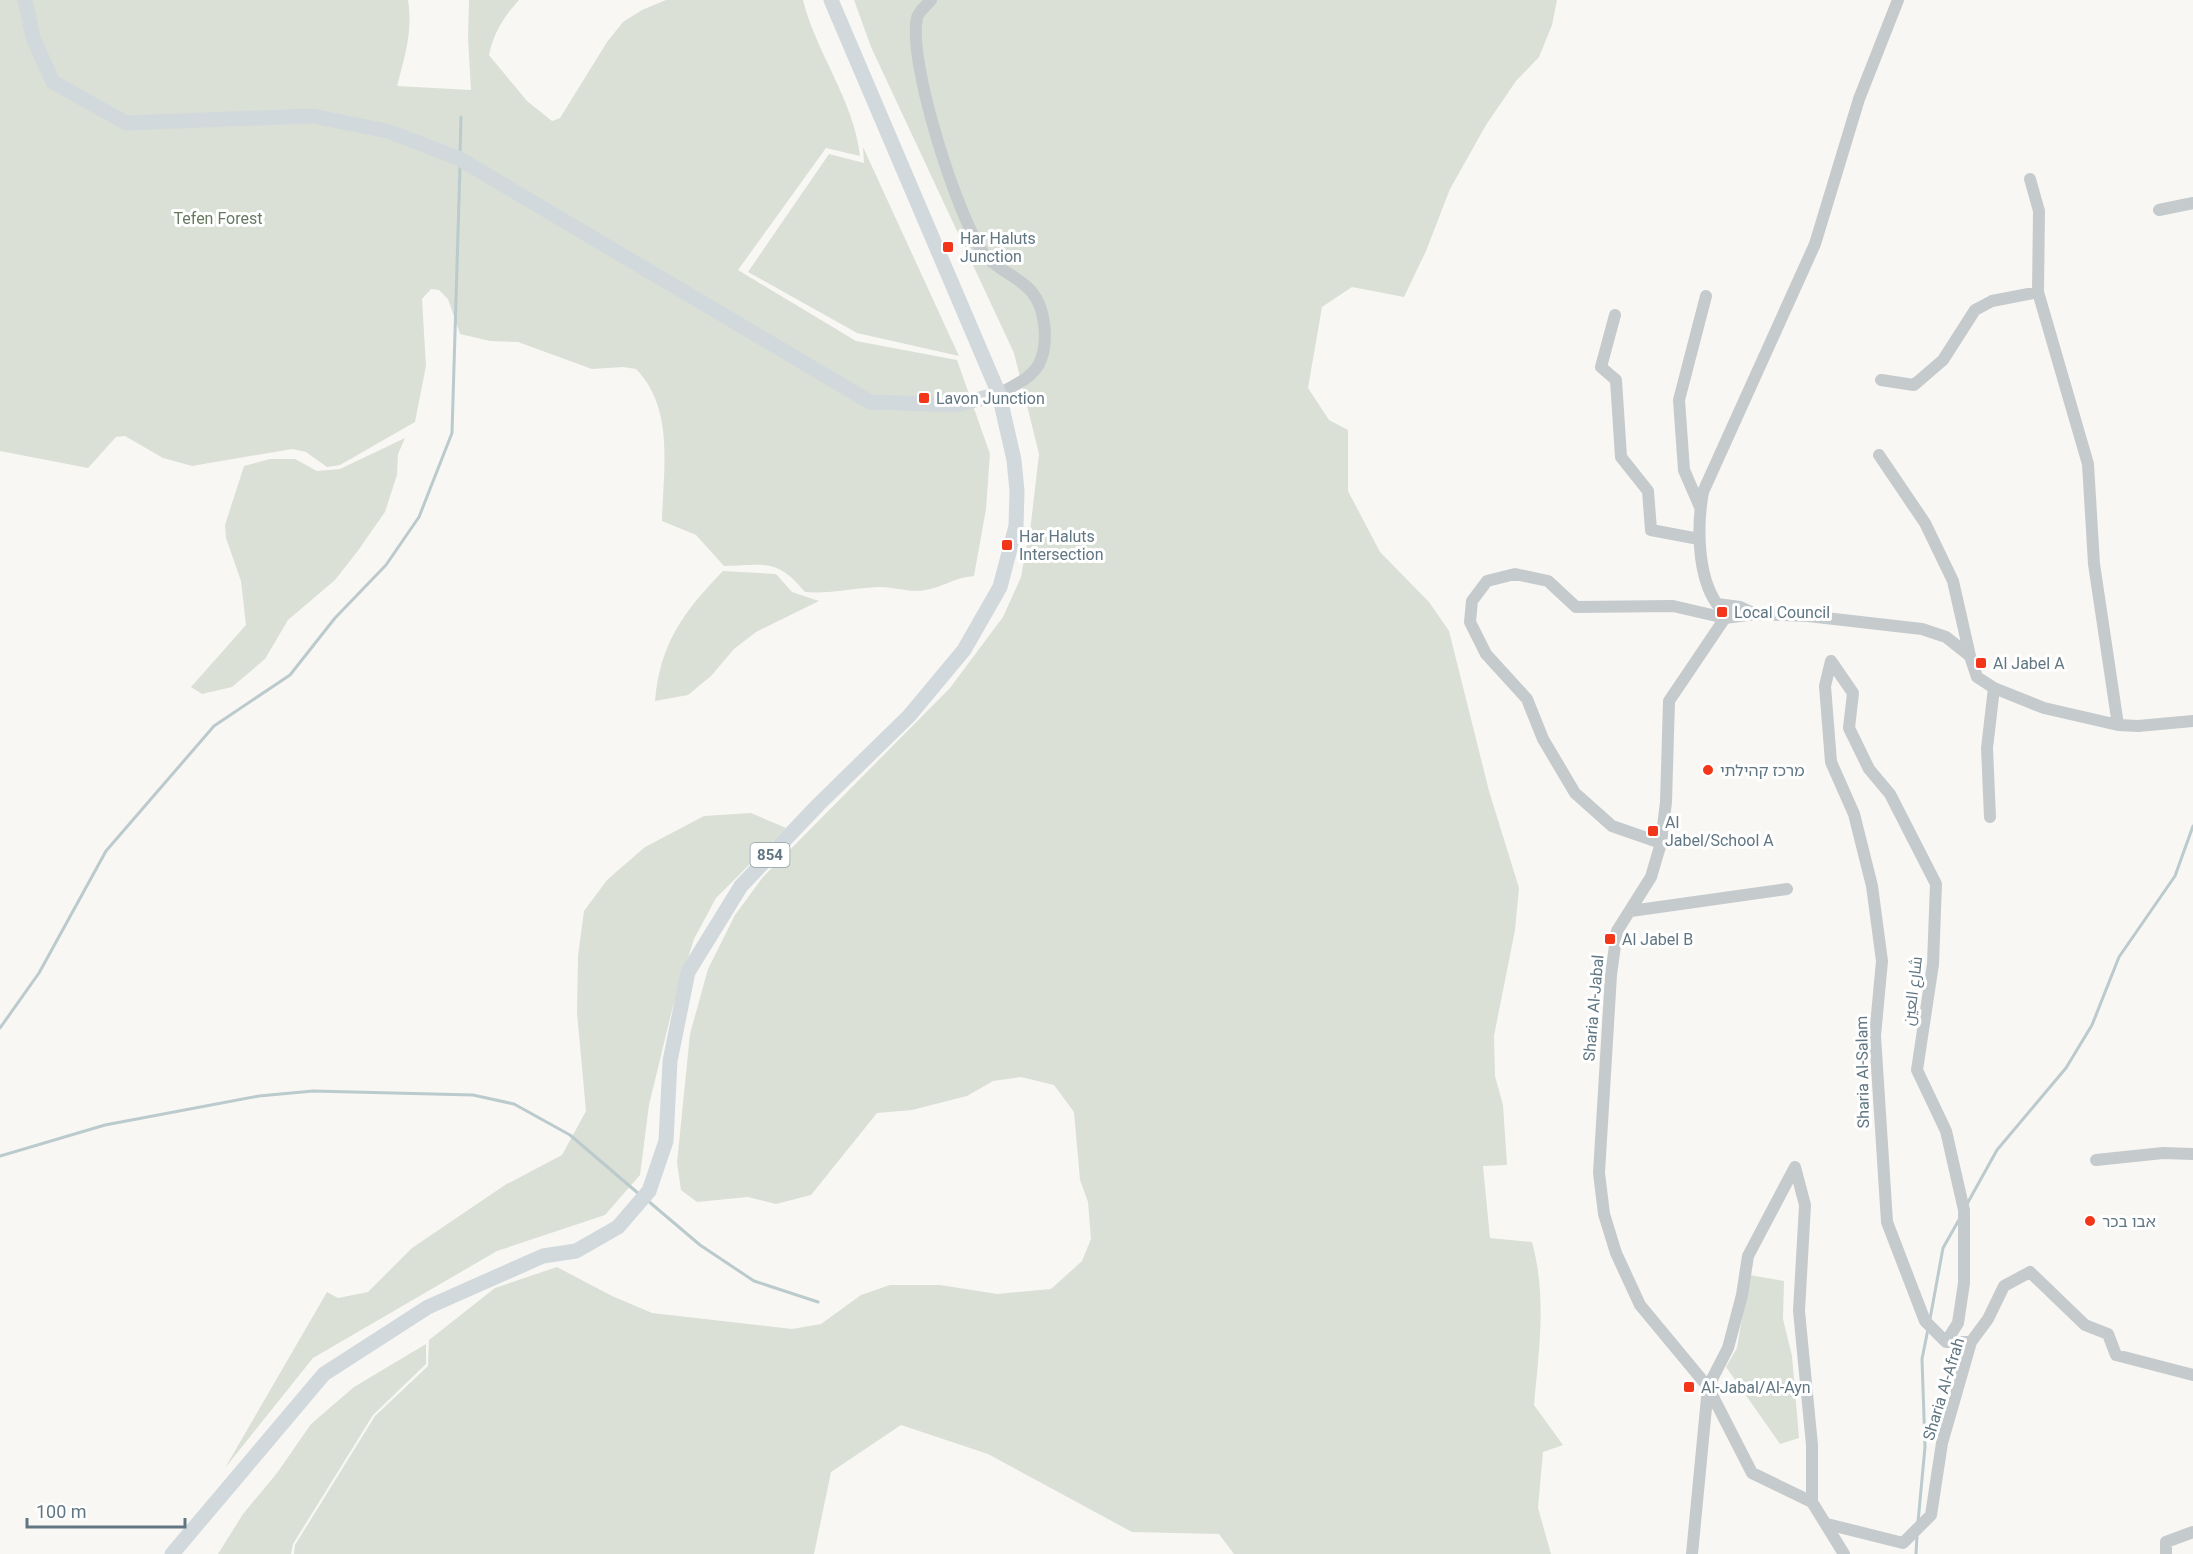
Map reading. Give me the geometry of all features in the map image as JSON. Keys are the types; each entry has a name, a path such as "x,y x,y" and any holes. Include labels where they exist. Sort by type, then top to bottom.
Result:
{"main road":[{"path":"25,0 33,38 53,82 126,123 312,116 387,131 458,158 870,402 956,405 999,394"},
{"name":"854","path":"172,1554 324,1374 428,1307 543,1256 576,1251 587,1245 618,1227 649,1191 666,1141 670,1061 688,972 741,886 818,805 909,716 964,650 1000,587 1016,526 1017,491 1014,460 999,394 831,0"}],"street":[{"path":"931,0 917,16 917,64 939,145 963,211 984,254 1032,291 1046,327 1039,364 1030,374 999,394"},
{"path":"1755,614 1740,607 1717,604 1709,593 1699,539 1703,492 1815,244 1859,99 1898,0"},
{"path":"2030,179 2039,212 2038,292 2088,464 2094,564 2118,725"},
{"path":"2159,210 2193,203"},
{"path":"1881,380 1914,385 1943,360 1974,310 1992,301 2038,292"},
{"path":"1700,507 1684,470 1679,400 1706,296"},
{"path":"1615,315 1601,367 1616,380 1621,457 1648,491 1651,530 1699,539"},
{"path":"1879,455 1925,523 1953,581 1977,677 1994,688 2044,708 2118,725 2138,726 2193,721"},
{"path":"1661,843 1612,826 1575,793 1544,739 1527,699 1486,654 1470,622 1472,601 1487,581 1515,574 1548,581 1576,607 1673,606 1725,618 1755,614 1808,616 1922,629 1946,637 1970,656"},
{"name":"Sharia Al-Jabal","path":"1725,618 1669,701 1666,802 1661,843 1651,877 1617,931 1611,975 1599,1173 1604,1214 1616,1253 1641,1305 1708,1388 1752,1473 1812,1502 1844,1554"},
{"name":"شارع العين","path":"1831,661 1853,693 1850,728 1869,769 1890,794 1936,884 1933,964 1917,1070 1946,1131 1964,1210 1963,1293 1958,1323 1946,1342"},
{"name":"Sharia Al-Salam","path":"1831,661 1825,686 1831,762 1854,814 1872,886 1882,961 1875,1036 1887,1222 1925,1321 1946,1342"},
{"path":"1990,817 1987,748 1994,688"},
{"path":"1631,911 1787,889"},
{"path":"2096,1160 2163,1153 2193,1154"},
{"path":"1692,1554 1708,1388 1728,1348 1742,1295 1748,1256 1795,1167 1805,1205 1799,1311 1812,1445 1812,1502"},
{"name":"Sharia Al-Afrah","path":"1827,1524 1902,1549 1931,1515 1942,1443 1971,1342 1988,1319 2004,1286 2030,1272 2085,1324 2108,1334 2116,1355 2193,1375"},
{"path":"1946,1342 1971,1342"},
{"path":"2166,1554 2166,1542 2193,1532"}],"green space":[{"name":"Tefen Forest","path":"0,0 408,0 409,33 397,86 471,90 468,38 469,0 519,0 500,26 489,55 527,101 552,121 560,118 607,42 623,22 642,10 666,0 803,0 809,20 850,115 860,156 826,148 738,270 856,341 957,360 990,454 986,509 974,576 924,590 911,591 879,587 833,592 805,592 786,573 770,566 724,566 696,535 662,521 664,441 662,421 657,402 636,369 623,367 592,369 518,342 490,341 460,334 448,299 439,290 431,289 422,299 426,366 415,422 340,465 327,467 306,452 292,449 192,466 163,458 125,436 116,437 88,468 0,451"},
{"path":"854,0 1557,0 1552,25 1539,57 1516,81 1486,125 1450,189 1426,251 1404,297 1352,287 1322,307 1308,388 1329,420 1348,430 1348,491 1380,552 1429,602 1449,631 1489,791 1519,888 1515,930 1494,1036 1495,1076 1503,1105 1507,1165 1483,1166 1490,1238 1532,1242 1537,1262 1541,1303 1534,1405 1563,1445 1543,1452 1538,1508 1551,1554 1234,1554 1219,1534 1132,1532 988,1454 901,1425 831,1472 814,1554 294,1554 295,1545 375,1416 428,1366 429,1340 495,1288 557,1267 612,1296 652,1313 792,1329 821,1324 861,1295 890,1285 940,1285 997,1294 1051,1289 1082,1261 1091,1239 1088,1202 1080,1180 1074,1112 1054,1085 1021,1077 993,1081 967,1096 912,1110 877,1113 811,1195 776,1204 748,1197 697,1202 681,1190 677,1163 690,1034 708,969 735,915 763,877 950,688 1003,617 1021,577 1031,523 1039,454 1014,353 871,47"},
{"path":"863,147 959,356 857,333 748,272 829,154 864,163"},
{"path":"405,438 398,454 397,475 385,512 335,580 288,620 265,659 232,687 202,694 191,687 246,625 241,581 226,538 225,525 244,466 270,459 295,459 317,471 340,469"},
{"path":"723,571 776,574 792,592 819,601 756,632 734,649 711,676 688,695 655,701 662,662 676,629 697,600"},
{"path":"751,813 786,828 716,898 694,939 673,1006 649,1105 640,1175 605,1215 497,1251 313,1358 225,1468 327,1292 338,1298 368,1292 412,1248 505,1185 562,1155 586,1111 577,1013 578,956 584,911 607,880 645,847 704,816"},
{"path":"1749,1275 1784,1281 1783,1319 1792,1356 1799,1438 1780,1444 1726,1367 1737,1348"},
{"path":"426,1344 426,1364 373,1415 293,1544 291,1554 218,1554 243,1514 277,1473 311,1424 354,1387"}],"waterway":[{"path":"460,154 461,117"},
{"path":"0,1028 39,973 106,851 214,726 290,675 335,618 386,565 419,517 452,433 460,166"},
{"path":"1967,1204 1997,1150 2066,1068 2092,1025 2119,957 2175,876 2193,826"},
{"path":"0,1156 105,1125 259,1096 313,1091 473,1095 514,1104 570,1135 639,1194"},
{"path":"647,1200 700,1245 754,1281 818,1302"},
{"path":"1930,1319 1943,1248 1960,1218"},
{"path":"1918,1522 1925,1447 1922,1359 1928,1329"},
{"path":"1916,1554 1917,1535"}],"place":[{"name":"Har Haluts Junction","path":"948,247"},
{"name":"Lavon Junction","path":"924,398"},
{"name":"Har Haluts Intersection","path":"1007,545"},
{"name":"Local Council","path":"1722,612"},
{"name":"Al Jabel A","path":"1981,663"},
{"name":"מרכז קהילתי","path":"1708,770"},
{"name":"Al Jabel/School A","path":"1653,831"},
{"name":"Al Jabel B","path":"1610,939"},
{"name":"אבו בכר","path":"2090,1221"},
{"name":"Al-Jabal/Al-Ayn","path":"1689,1387"}]}
